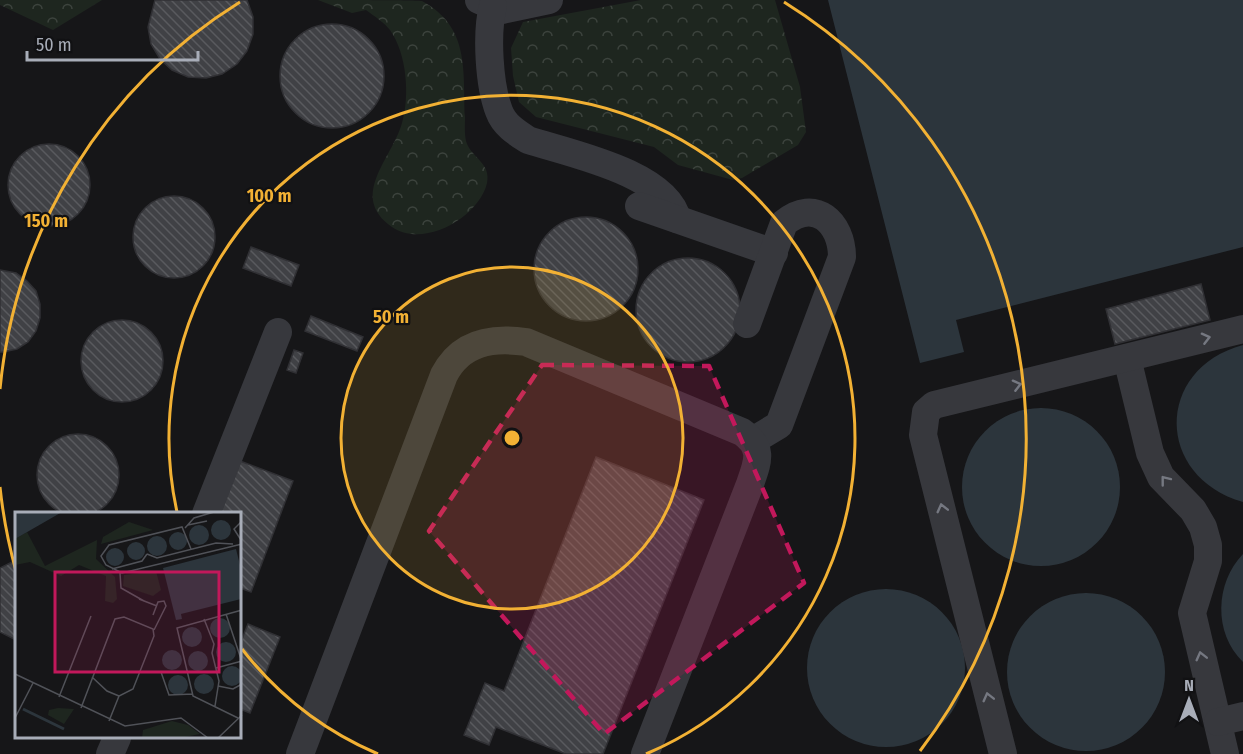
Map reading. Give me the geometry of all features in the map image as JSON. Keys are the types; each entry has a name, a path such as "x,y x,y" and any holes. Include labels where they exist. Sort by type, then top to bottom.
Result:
{"lane":[{"path":"549,0 514,9 502,9 486,3 489,55 499,111 505,121 528,140 635,174 674,206 676,219"},
{"path":"639,206 774,253"},
{"path":"747,324 784,223 794,215 814,213 828,219 837,228 842,242 842,257 779,425 754,440"},
{"path":"1002,754 923,435 924,417 934,405 1243,329"},
{"path":"207,512 278,332"},
{"path":"300,754 444,375 449,366 465,350 494,339 526,342 742,432 754,440 758,452 750,484 645,754"},
{"path":"1127,358 1150,453 1161,477 1193,510 1203,527 1208,545 1208,561 1192,613 1230,719 1225,754"},
{"path":"110,754 117,739"}],"highlighted area":[{"path":"542,365 709,366 804,583 604,734 429,531"}],"green space":[{"path":"0,0 102,0 53,30 0,5"},
{"path":"318,0 422,1 449,23 461,51 466,141 484,166 488,176 482,196 462,218 434,232 419,234 405,233 392,227 379,215 374,203 373,190 397,137 406,100 405,75 400,51 388,27 366,10 352,13"},
{"path":"641,0 775,0 800,87 806,132 798,145 742,178 733,180 678,165 654,147 536,117 519,102 513,76 511,48 523,22"}],"shaded area":[{"path":"828,0 1243,0 1243,247 956,320 964,352 920,363"},
{"path":"1243,345 1243,502 1214,489 1193,470 1181,448 1177,423 1181,399 1193,376 1214,358"},
{"path":"1041,408 1056,409 1071,414 1085,421 1097,431 1107,443 1114,457 1119,472 1119,502 1114,517 1107,531 1097,543 1085,553 1071,560 1056,565 1041,566 1026,565 1011,560 997,553 985,543 975,531 968,517 963,502 962,487 963,472 968,457 975,443 985,431 997,421 1011,414 1026,409"},
{"path":"1243,554 1243,662 1226,637 1221,608 1227,579"},
{"path":"886,589 901,590 916,595 930,602 942,612 952,624 959,638 964,653 964,683 959,698 952,712 942,724 930,734 916,741 901,746 886,747 871,746 856,741 842,734 830,724 820,712 813,698 808,683 807,668 808,653 813,638 820,624 830,612 842,602 856,595 871,590"},
{"path":"1086,593 1101,594 1116,599 1130,606 1142,616 1152,628 1159,642 1164,657 1164,687 1159,702 1152,716 1142,728 1130,738 1116,745 1101,750 1086,751 1071,750 1056,745 1042,738 1030,728 1020,716 1013,702 1008,687 1007,672 1008,657 1013,642 1020,628 1030,616 1042,606 1056,599 1071,594"}],"building":[{"path":"155,0 247,0 253,17 253,34 247,51 237,64 222,74 206,78 188,77 172,70 160,59 151,44 148,27"},
{"path":"332,24 352,28 369,39 380,56 384,76 380,96 369,113 352,124 332,128 312,124 295,113 284,96 280,76 284,56 295,39 312,28"},
{"path":"49,144 65,147 78,156 87,169 90,185 87,201 78,214 65,223 49,226 33,223 20,214 11,201 8,185 11,169 20,156 33,147"},
{"path":"174,196 190,199 203,208 212,221 215,237 212,253 203,266 190,275 174,278 158,275 145,266 136,253 133,237 136,221 145,208 158,199"},
{"path":"586,217 606,221 623,232 634,249 638,269 634,289 623,306 606,317 586,321 566,317 549,306 538,289 534,269 538,249 549,232 566,221"},
{"path":"251,247 299,265 291,286 243,268"},
{"path":"688,258 708,262 725,273 736,290 740,310 736,330 725,347 708,358 688,362 668,358 651,347 640,330 636,310 640,290 651,273 668,262"},
{"path":"0,270 16,273 27,281 36,291 40,304 40,318 36,331 28,342 17,349 3,352 0,352"},
{"path":"1201,284 1210,320 1115,344 1106,309"},
{"path":"311,316 363,337 357,351 305,331"},
{"path":"122,320 138,323 151,332 160,345 163,361 160,377 151,390 138,399 122,402 106,399 93,390 84,377 81,361 84,345 93,332 106,323"},
{"path":"294,350 303,353 296,373 287,370"},
{"path":"78,434 94,437 112,452 118,467 116,491 107,504 96,512 60,512 49,504 40,491 37,475 40,459 49,446 62,437"},
{"path":"596,457 704,500 603,754 566,754 496,727 489,745 464,735 485,683 504,691"},
{"path":"240,461 293,481 251,592 242,589 242,512 221,512"},
{"path":"15,560 15,640 0,632 0,568"},
{"path":"248,624 280,637 250,713 242,710 242,639"}]}
